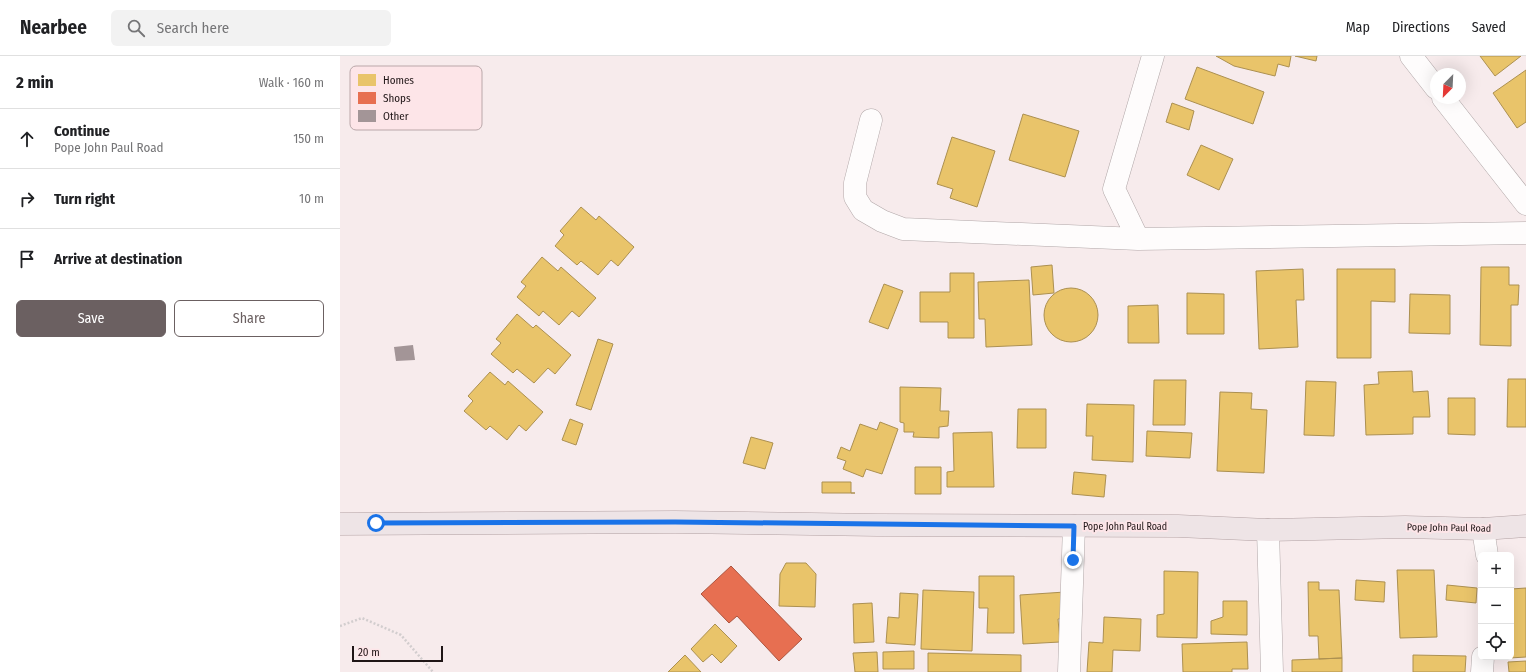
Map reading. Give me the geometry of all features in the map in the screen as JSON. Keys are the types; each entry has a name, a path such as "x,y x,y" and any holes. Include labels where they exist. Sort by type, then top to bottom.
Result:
{"main road":[{"name":"Pope John Paul Road","path":"340,524 675,522 1178,526 1268,530 1405,527 1483,529 1526,526"}],"street":[{"path":"1138,239 1114,189 1153,56"},
{"path":"1411,56 1430,80"},
{"path":"1448,104 1526,204"},
{"path":"871,120 855,183 855,197 863,210 882,221 903,229 1138,239 1526,234"},
{"path":"1069,672 1074,526"},
{"path":"1483,529 1487,552"},
{"path":"1268,530 1272,672"},
{"path":"1482,672 1483,660"}],"path":[{"path":"340,626 362,618 401,635 433,672"}],"building: Homes":[{"path":"1216,56 1291,56 1289,67 1278,64 1275,76 1234,66"},
{"path":"1295,56 1317,56 1316,61"},
{"path":"1480,56 1521,56 1495,76"},
{"path":"1197,67 1264,92 1253,124 1185,99"},
{"path":"1526,70 1526,122 1517,128 1493,93"},
{"path":"1172,103 1194,111 1189,130 1166,122"},
{"path":"1023,114 1079,131 1065,177 1009,160"},
{"path":"952,137 995,151 977,207 950,198 953,189 937,184"},
{"path":"1201,145 1233,159 1219,190 1187,175"},
{"path":"581,207 596,220 599,216 634,247 618,266 611,260 598,275 581,261 577,265 555,246 564,235 560,231"},
{"path":"542,257 558,271 561,267 596,298 579,317 572,311 559,325 543,311 539,316 517,297 526,286 521,282"},
{"path":"1052,265 1054,293 1033,295 1031,267"},
{"path":"1481,267 1509,267 1509,285 1519,285 1518,305 1511,305 1511,346 1480,345"},
{"path":"1303,269 1304,300 1296,300 1298,347 1259,349 1256,271"},
{"path":"1337,269 1395,269 1395,302 1371,301 1371,358 1337,358"},
{"path":"950,273 974,273 974,338 948,338 948,322 920,322 920,292 950,292"},
{"path":"1029,280 1032,345 986,347 985,319 979,319 978,282"},
{"path":"884,284 903,291 888,329 869,322"},
{"path":"1071,288 1081,290 1090,296 1096,305 1098,315 1096,325 1090,334 1081,340 1071,342 1061,340 1052,334 1046,325 1044,315 1046,305 1052,296 1061,290"},
{"path":"1187,293 1224,294 1224,334 1187,334"},
{"path":"1410,294 1450,295 1450,334 1409,333"},
{"path":"1158,305 1159,343 1128,343 1128,306"},
{"path":"517,314 533,328 536,325 571,355 555,374 548,368 534,383 517,369 513,373 491,354 501,343 496,339"},
{"path":"598,339 613,344 591,410 576,405"},
{"path":"1412,371 1413,392 1428,391 1430,417 1413,417 1413,434 1366,435 1364,385 1379,384 1378,372"},
{"path":"490,372 505,385 508,381 543,412 526,431 519,425 507,440 490,426 486,430 464,411 473,401 468,396"},
{"path":"1508,379 1526,379 1526,427 1507,427"},
{"path":"1154,380 1186,380 1185,425 1153,425"},
{"path":"1306,381 1336,382 1334,436 1304,435"},
{"path":"900,387 941,388 940,411 949,411 948,426 939,427 939,438 913,437 914,432 904,432 904,423 900,422"},
{"path":"1220,392 1252,393 1251,409 1267,410 1264,473 1217,471"},
{"path":"1448,398 1475,398 1475,435 1448,434"},
{"path":"1087,404 1134,405 1133,462 1092,460 1093,436 1086,436"},
{"path":"1018,409 1046,409 1046,448 1017,448"},
{"path":"570,419 583,424 576,445 562,440"},
{"path":"880,422 898,429 882,474 866,469 863,477 843,469 846,461 837,458 841,447 850,451 860,424 877,430"},
{"path":"1147,431 1192,433 1190,458 1146,456"},
{"path":"992,432 994,487 947,487 947,472 954,471 953,433"},
{"path":"751,437 773,443 765,469 743,463"},
{"path":"915,467 941,467 941,494 915,494"},
{"path":"1074,472 1106,475 1104,497 1072,494"},
{"path":"822,482 851,482 851,493 822,493"},
{"path":"786,563 806,563 816,574 815,607 779,606 780,574"},
{"path":"1397,570 1434,570 1437,637 1400,638"},
{"path":"1164,571 1198,572 1197,638 1157,637 1157,615 1164,614"},
{"path":"979,576 1014,576 1014,633 987,633 988,608 979,608"},
{"path":"1356,580 1385,582 1384,602 1355,600"},
{"path":"1308,582 1319,582 1319,590 1339,590 1342,658 1319,659 1318,636 1309,636"},
{"path":"1447,585 1477,588 1476,603 1446,600"},
{"path":"1526,588 1526,657 1514,658 1514,589"},
{"path":"923,590 974,592 972,651 921,649"},
{"path":"1065,592 1066,618 1058,619 1060,642 1023,644 1020,595"},
{"path":"900,593 918,594 915,645 886,643 888,617 899,618"},
{"path":"1223,601 1247,601 1247,635 1211,634 1211,621 1223,617"},
{"path":"872,603 874,642 854,643 853,604"},
{"path":"1104,617 1141,619 1140,651 1113,650 1112,672 1087,672 1089,642 1103,643"},
{"path":"715,624 737,646 721,663 712,654 703,662 691,649"},
{"path":"1247,642 1248,669 1232,669 1232,672 1183,672 1182,644"},
{"path":"914,651 914,669 883,669 883,652"},
{"path":"877,652 878,672 855,672 853,653"},
{"path":"928,653 1021,655 1021,672 928,672"},
{"path":"685,655 701,672 668,672"},
{"path":"1413,655 1466,656 1465,672 1413,672"},
{"path":"1342,658 1342,672 1292,672 1292,660"},
{"path":"1526,661 1526,672 1509,672 1508,662"}],"building: Shops":[{"path":"731,566 802,639 779,661 737,616 729,623 701,594"}],"building: Other":[{"path":"413,345 415,360 396,361 394,347"}],"route":[{"path":"376,523 675,522 1074,526 1073,560"}]}
